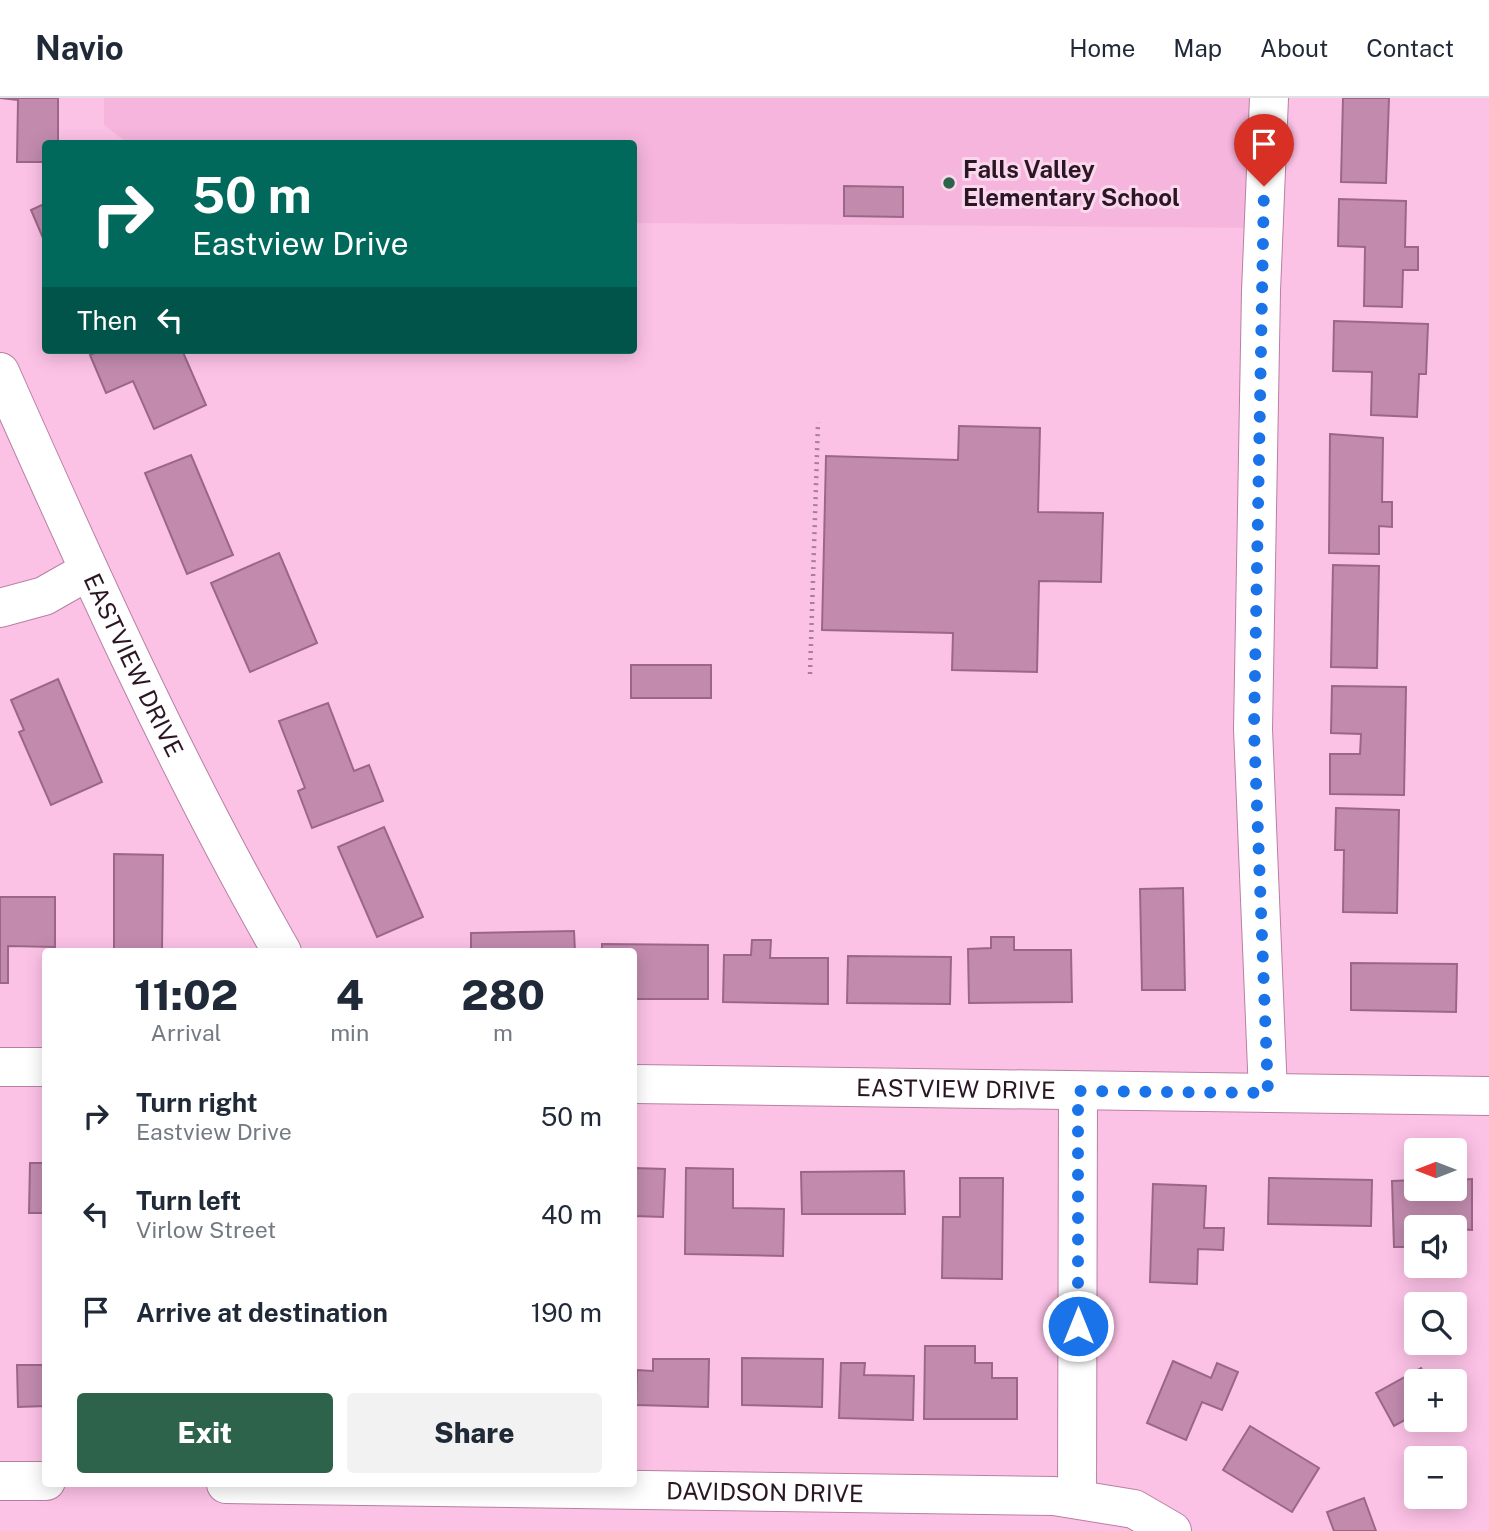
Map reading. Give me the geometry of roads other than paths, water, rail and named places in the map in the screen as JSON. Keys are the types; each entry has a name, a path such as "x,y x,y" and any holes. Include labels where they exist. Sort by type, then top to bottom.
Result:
{"street":[{"path":"1268,1093 1254,729 1261,291 1269,98"},
{"name":"EASTVIEW DRIVE","path":"0,372 88,571 231,863 280,948"},
{"path":"0,608 44,596 88,571"},
{"path":"0,1067 42,1067"},
{"name":"EASTVIEW DRIVE","path":"637,1084 1489,1096"},
{"path":"1077,1499 1078,1091"},
{"path":"0,1481 42,1481"},
{"name":"DAVIDSON DRIVE","path":"429,1487 1038,1496 1077,1499 1134,1509 1172,1531"}],"place":[{"name":"Falls Valley Elementary School","path":"949,183"}]}
